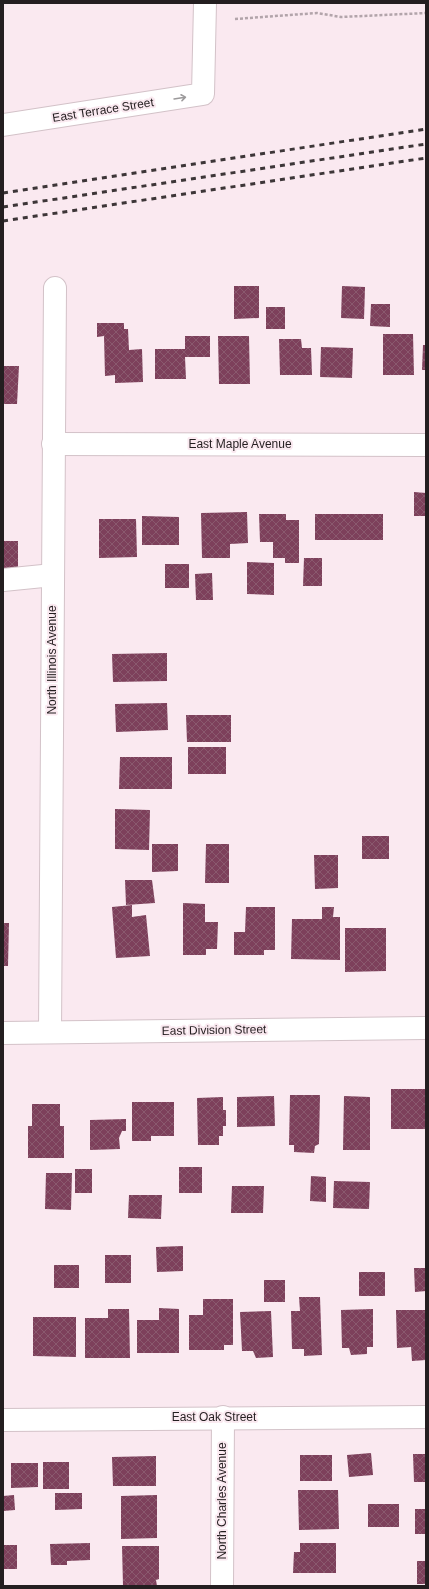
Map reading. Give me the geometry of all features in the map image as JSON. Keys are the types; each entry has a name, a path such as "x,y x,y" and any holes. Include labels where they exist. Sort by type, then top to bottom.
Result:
{"street":[{"name":"East Terrace Street","path":"3,125 203,94 204,11"},
{"name":"North Illinois Avenue","path":"50,1032 55,288"},
{"name":"East Maple Avenue","path":"54,444 426,445"},
{"path":"3,580 53,574"},
{"name":"East Division Street","path":"3,1033 426,1028"},
{"name":"East Oak Street","path":"3,1420 223,1417 426,1417"},
{"name":"North Charles Avenue","path":"222,1586 223,1417"}],"path":[{"path":"235,19 317,13 341,17 426,13"}],"building":[{"path":"234,286 259,286 259,318 234,319"},
{"path":"342,286 365,287 364,319 341,318"},
{"path":"371,304 390,304 390,327 370,326"},
{"path":"266,307 285,307 285,329 266,329"},
{"path":"97,323 124,323 124,329 128,329 129,350 142,349 143,382 115,383 115,375 105,376 104,336 97,337"},
{"path":"383,334 413,334 414,375 383,375"},
{"path":"185,336 210,336 210,357 185,357 186,379 155,379 155,349 185,349"},
{"path":"218,336 249,336 250,384 219,384"},
{"path":"279,339 301,339 302,348 311,348 312,375 280,375"},
{"path":"423,345 426,345 426,370 422,370"},
{"path":"321,347 353,348 352,378 320,377"},
{"path":"3,366 19,366 17,404 3,404"},
{"path":"414,492 426,493 426,516 414,516"},
{"path":"247,512 248,543 230,544 230,558 202,558 201,513"},
{"path":"259,514 286,514 286,520 299,520 299,563 285,563 285,558 273,558 273,542 260,542"},
{"path":"315,514 383,514 383,540 315,540"},
{"path":"142,516 179,517 179,545 142,545"},
{"path":"99,519 136,519 137,557 99,558"},
{"path":"3,541 18,541 18,575 3,575"},
{"path":"304,558 322,558 322,586 303,586"},
{"path":"247,562 274,563 274,595 247,594"},
{"path":"165,564 189,564 189,588 165,588"},
{"path":"212,573 213,600 196,600 195,574"},
{"path":"167,653 167,681 113,682 112,654"},
{"path":"167,703 168,730 116,732 115,704"},
{"path":"186,715 231,715 231,742 187,742"},
{"path":"188,747 226,747 226,774 188,774"},
{"path":"120,757 172,757 172,789 119,789"},
{"path":"115,809 150,810 149,850 115,849"},
{"path":"362,836 389,836 389,859 362,859"},
{"path":"152,844 178,844 178,871 152,872"},
{"path":"206,844 229,844 229,883 205,883"},
{"path":"314,855 338,855 338,888 315,889"},
{"path":"125,880 152,880 155,903 126,905"},
{"path":"183,903 205,904 205,922 218,922 217,949 206,949 206,955 183,955"},
{"path":"132,905 132,917 146,915 150,956 116,958 112,907"},
{"path":"246,907 275,907 275,950 264,950 264,955 234,955 234,932 245,932"},
{"path":"322,907 334,907 333,917 340,917 340,960 291,959 292,919 322,919"},
{"path":"3,923 9,923 8,966 3,966"},
{"path":"345,928 386,928 386,971 345,972"},
{"path":"391,1089 426,1089 426,1129 391,1129"},
{"path":"290,1095 320,1095 319,1144 315,1146 314,1153 294,1152 294,1145 289,1145"},
{"path":"274,1096 275,1126 237,1127 237,1097"},
{"path":"344,1096 370,1097 370,1150 343,1150"},
{"path":"223,1097 223,1110 226,1110 226,1126 223,1126 223,1136 219,1136 219,1145 198,1145 197,1098"},
{"path":"132,1102 174,1102 174,1136 151,1136 151,1141 132,1141"},
{"path":"32,1104 60,1104 60,1126 64,1126 64,1158 28,1158 28,1126 32,1126"},
{"path":"126,1119 126,1131 122,1131 119,1138 120,1149 90,1150 90,1120"},
{"path":"179,1167 202,1167 202,1193 179,1193"},
{"path":"75,1169 92,1169 92,1193 75,1193"},
{"path":"46,1173 72,1173 71,1210 45,1209"},
{"path":"311,1176 326,1177 326,1202 310,1201"},
{"path":"334,1181 370,1182 369,1209 333,1208"},
{"path":"232,1186 264,1186 263,1213 231,1213"},
{"path":"129,1195 162,1195 161,1219 128,1218"},
{"path":"183,1246 183,1271 157,1272 156,1247"},
{"path":"105,1255 131,1255 131,1283 105,1283"},
{"path":"54,1265 79,1265 79,1288 54,1288"},
{"path":"414,1268 426,1268 426,1291 415,1292"},
{"path":"359,1272 385,1272 385,1296 359,1296"},
{"path":"264,1280 285,1280 285,1302 264,1302"},
{"path":"299,1297 320,1297 322,1355 304,1356 304,1349 292,1349 291,1311 300,1311"},
{"path":"203,1299 233,1299 233,1345 224,1345 224,1350 189,1350 189,1315 203,1315"},
{"path":"159,1308 179,1309 179,1353 137,1353 137,1320 159,1320"},
{"path":"108,1309 129,1309 130,1358 85,1358 85,1318 108,1318"},
{"path":"373,1309 373,1347 367,1347 367,1354 351,1355 349,1348 342,1348 341,1310"},
{"path":"396,1310 425,1310 426,1360 412,1361 411,1347 397,1348"},
{"path":"271,1311 273,1357 256,1358 253,1351 242,1351 240,1312"},
{"path":"33,1317 76,1317 76,1357 33,1356"},
{"path":"371,1453 373,1475 349,1477 347,1455"},
{"path":"413,1454 426,1454 426,1482 414,1482"},
{"path":"300,1455 332,1455 332,1481 300,1481"},
{"path":"156,1456 156,1486 113,1486 112,1457"},
{"path":"43,1462 69,1462 69,1489 43,1489"},
{"path":"11,1463 38,1463 38,1487 11,1488"},
{"path":"298,1490 338,1490 339,1529 299,1530"},
{"path":"55,1493 82,1493 82,1509 55,1510"},
{"path":"14,1495 15,1510 3,1511 3,1496"},
{"path":"157,1495 157,1538 121,1539 121,1496"},
{"path":"368,1504 399,1504 399,1527 368,1527"},
{"path":"415,1509 426,1509 426,1534 415,1534"},
{"path":"90,1543 90,1560 67,1561 67,1565 51,1565 50,1544"},
{"path":"300,1543 336,1543 336,1573 293,1573 294,1552 300,1552"},
{"path":"3,1545 17,1545 17,1569 3,1569"},
{"path":"122,1546 159,1546 159,1579 156,1580 157,1586 123,1586"},
{"path":"417,1561 426,1561 426,1584 417,1584"}],"railway":[{"path":"3,193 426,129"},
{"path":"3,207 426,144"},
{"path":"3,221 426,158"}]}
